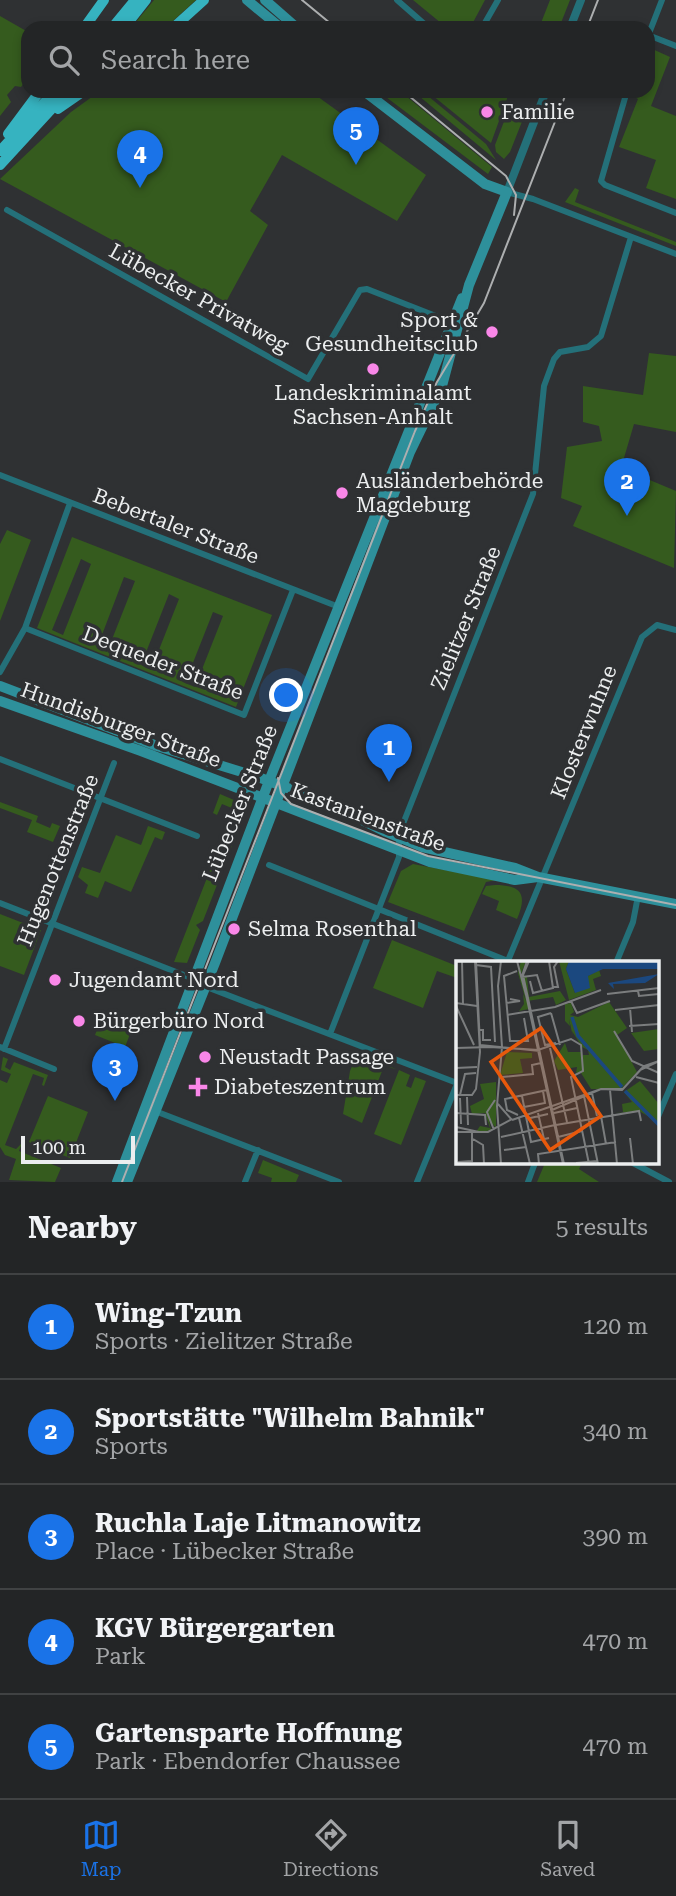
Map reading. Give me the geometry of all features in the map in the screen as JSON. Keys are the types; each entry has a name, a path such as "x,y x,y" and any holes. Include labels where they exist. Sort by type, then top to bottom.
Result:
{"highway":[{"path":"89,21 104,0"},
{"path":"118,21 135,0"},
{"path":"130,21 146,0"},
{"path":"181,21 204,0"},
{"path":"0,142 35,98"},
{"path":"0,151 49,98"},
{"path":"0,165 62,98"},
{"path":"42,120 74,98"}],"main road":[{"path":"247,0 272,21"},
{"path":"265,0 289,21"},
{"path":"373,98 485,184 507,192"},
{"name":"Lübecker Straße","path":"275,783 339,607 451,322 507,192"},
{"name":"Lübecker Straße","path":"117,1182 194,979 405,464 442,386 469,285"},
{"name":"Hundisburger Straße","path":"0,686 157,746 275,783"},
{"name":"Hundisburger Straße","path":"0,701 134,748 268,801"},
{"name":"Kastanienstraße","path":"275,783 347,810 399,838 540,877 676,904"},
{"name":"Lübecker Straße","path":"127,1182 204,986 268,801"},
{"name":"Kastanienstraße","path":"268,801 430,862 515,880 540,877"}],"street":[{"path":"397,0 421,21"},
{"path":"486,21 498,0"},
{"path":"573,21 581,0"},
{"path":"654,21 662,0"},
{"path":"655,38 676,46"},
{"path":"544,98 507,192 676,254"},
{"path":"625,98 601,180 605,185 676,213"},
{"name":"Lübecker Privatweg","path":"7,209 307,379 360,290 367,289 451,322"},
{"name":"Zielitzer Straße","path":"330,1034 399,852 399,838 533,494 543,394 550,368 560,352 588,347 601,337 631,237"},
{"name":"Bebertaler Straße","path":"0,475 339,607"},
{"path":"0,672 25,628 71,503"},
{"name":"Dequeder Straße","path":"25,628 244,715 293,590"},
{"name":"Klosterwuhne","path":"540,877 642,637 657,625 676,630"},
{"path":"0,760 197,836"},
{"name":"Hugenottenstraße","path":"2,1048 114,763"},
{"path":"269,865 506,961"},
{"path":"508,961 540,877"},
{"path":"618,961 631,927 638,896"},
{"path":"0,903 194,979"},
{"path":"204,986 456,1084"},
{"path":"2,1048 54,1069"},
{"path":"658,1117 676,1074"},
{"path":"417,1182 456,1086"},
{"path":"155,1111 339,1182"},
{"path":"246,1182 258,1150"},
{"path":"528,1182 536,1164"},
{"path":"638,1164 668,1182"}],"green space":[{"path":"154,0 196,0 173,21 137,21"},
{"path":"413,0 485,0 474,21 438,21"},
{"path":"550,0 570,0 562,21 542,21"},
{"path":"0,16 21,28 21,87 15,86 7,95 11,102 0,116"},
{"path":"655,50 670,57 655,96"},
{"path":"90,98 320,98 426,175 397,221 282,155 250,211 268,225 226,302 0,179 71,112"},
{"path":"387,98 408,98 492,167 488,174"},
{"path":"421,98 430,98 486,144 496,160"},
{"path":"436,98 507,98 491,143"},
{"path":"654,98 651,106 676,116 676,199 646,188 656,160 619,147 638,99"},
{"path":"511,103 527,109 510,152 504,159 496,152 495,145"},
{"path":"575,188 579,190 575,202 676,242 676,246 565,202"},
{"path":"649,353 676,356 676,432 634,424 621,468 676,491 674,568 573,526 582,506 561,498 567,447 602,441 599,426 583,422 583,386 643,395"},
{"path":"7,530 31,540 0,621 0,544"},
{"path":"72,537 272,615 236,707 37,628","holes":["81,559 91,564 63,635 52,630","124,577 135,581 107,652 97,648","169,594 179,599 151,670 141,665","213,612 223,616 195,687 185,683"]},
{"path":"220,794 241,803 244,815 203,921 196,925 200,930 187,963 174,962 234,809 222,804 217,815 213,813"},
{"path":"0,802 38,816 36,822 50,828 52,823 60,826 53,842 27,832 32,820 0,808"},
{"path":"148,826 165,832 162,840 155,837 131,892 105,881 98,898 85,893 88,885 78,877 82,867 100,873 116,835 141,845"},
{"path":"413,864 497,880 486,882 464,931 388,902 401,871"},
{"path":"486,886 512,887 520,893 522,904 517,919 496,910 499,901 482,894"},
{"path":"0,914 41,930 24,975 0,966"},
{"path":"392,940 456,966 456,978 437,971 423,1008 373,988"},
{"path":"102,1017 132,1029 125,1047 95,1035"},
{"path":"357,1054 396,1069 384,1066 362,1123 343,1114 350,1071"},
{"path":"3,1057 8,1059 5,1067 10,1070 14,1062 48,1075 44,1086 44,1078 33,1074 5,1145 16,1149 22,1143 19,1151 61,1168 55,1182 9,1180 16,1159 5,1155 0,1147 0,1080 7,1083 11,1074 1,1070"},
{"path":"399,1070 410,1075 406,1086 411,1088 415,1077 426,1081 401,1145 374,1134"},
{"path":"48,1096 88,1112 70,1158 29,1142"},
{"path":"263,1160 299,1175 296,1182 271,1182 272,1178 258,1173"},
{"path":"545,1164 582,1164 579,1169 599,1182 537,1182"}],"tram line":[{"path":"302,0 328,21"},
{"path":"590,21 598,0"},
{"path":"411,98 506,176 516,195 514,215"},
{"path":"122,1182 415,431 437,382 484,303 564,98"},
{"path":"278,778 281,793 291,804 428,856 676,905"}],"place":[{"name":"Familie","path":"487,112"},
{"name":"Gartensparte Hoffnung","path":"356,165"},
{"name":"KGV Bürgergarten","path":"140,188"},
{"name":"Sport & Gesundheitsclub","path":"492,332"},
{"name":"Landeskriminalamt Sachsen-Anhalt","path":"373,369"},
{"name":"Ausländerbehörde Magdeburg","path":"342,493"},
{"name":"Sportstätte \"Wilhelm Bahnik\"","path":"627,516"},
{"name":"Wing-Tzun","path":"389,782"},
{"name":"Selma Rosenthal","path":"234,929"},
{"name":"Jugendamt Nord","path":"55,980"},
{"name":"Bürgerbüro Nord","path":"79,1021"},
{"name":"Neustadt Passage","path":"205,1057"},
{"name":"Diabeteszentrum","path":"198,1087"},
{"name":"Ruchla Laje Litmanowitz","path":"115,1101"}]}
